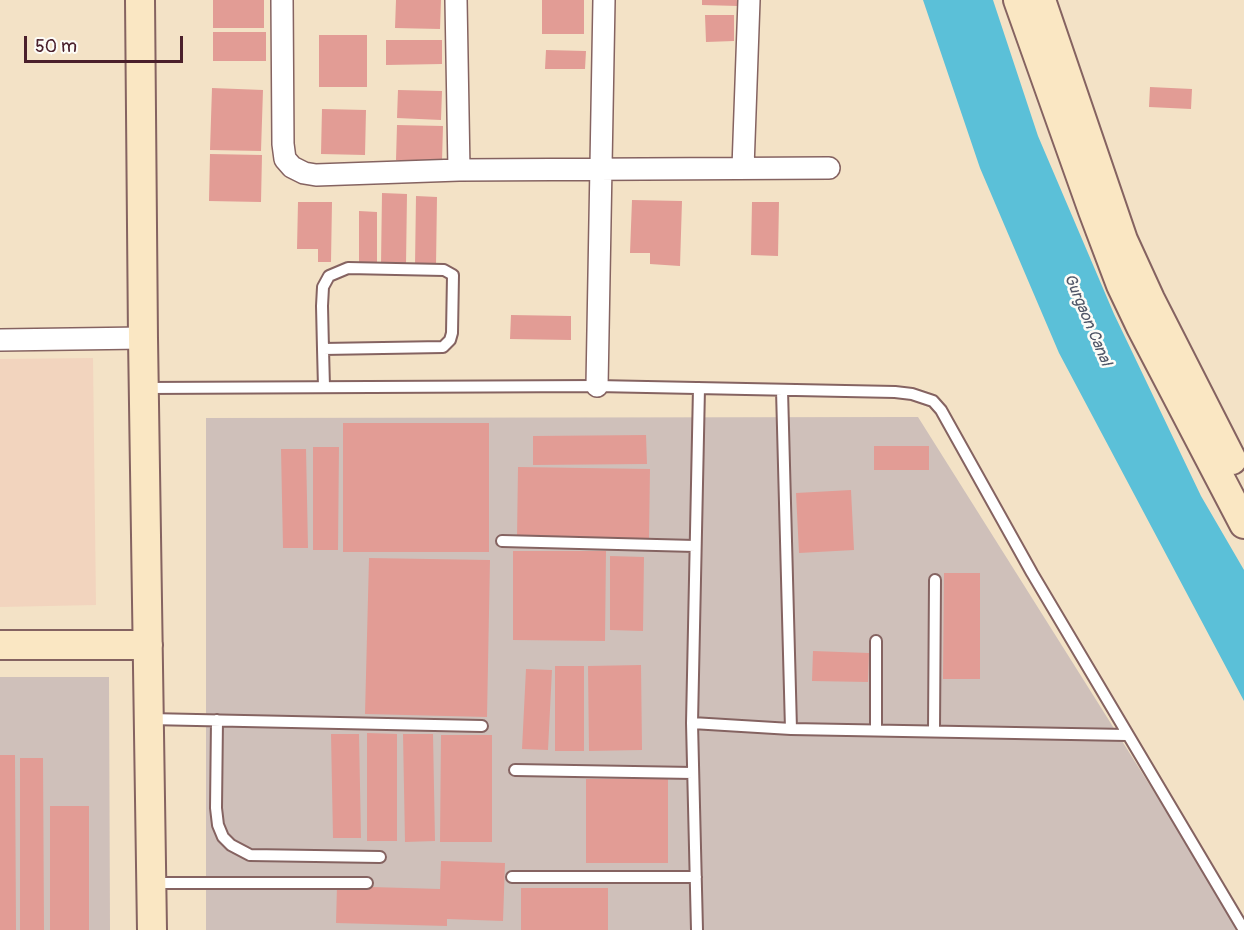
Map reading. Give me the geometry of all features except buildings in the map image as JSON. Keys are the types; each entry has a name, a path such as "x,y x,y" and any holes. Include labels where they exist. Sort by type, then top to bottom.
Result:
{"street":[{"path":"140,0 152,930"},
{"path":"282,0 283,144 285,159 292,167 304,173 316,175 459,170 829,168"},
{"path":"456,0 459,170"},
{"path":"597,386 603,0"},
{"path":"743,168 749,0"},
{"path":"1018,0 1121,285 1244,524"},
{"path":"1041,0 1124,240 1150,299 1244,484"},
{"path":"0,340 143,338"},
{"path":"0,645 148,645"}],"lane":[{"path":"323,349 443,347 450,340 452,333 453,275 444,270 348,268 329,276 323,287 323,349 324,387"},
{"path":"145,388 597,386 895,392 912,394 933,401 941,410 1026,563 1244,930"},
{"path":"697,930 692,723 699,388"},
{"path":"782,390 791,729"},
{"path":"502,541 695,546"},
{"path":"934,730 935,580"},
{"path":"876,641 876,729"},
{"path":"149,719 482,726"},
{"path":"217,720 216,808 218,825 223,837 231,845 250,855 380,857"},
{"path":"692,723 791,729 1127,735"},
{"path":"515,770 693,773"},
{"path":"512,877 696,877"},
{"path":"152,883 366,883"}],"shaded area":[{"path":"93,358 96,605 0,607 0,359"},
{"path":"918,417 1241,930 206,930 206,418"},
{"path":"0,677 109,677 110,930 0,930"}],"water":[{"name":"Gurgaon Canal","path":"923,0 993,0 1038,136 1114,314 1201,496 1244,570 1244,701 1059,353 980,168"}]}
